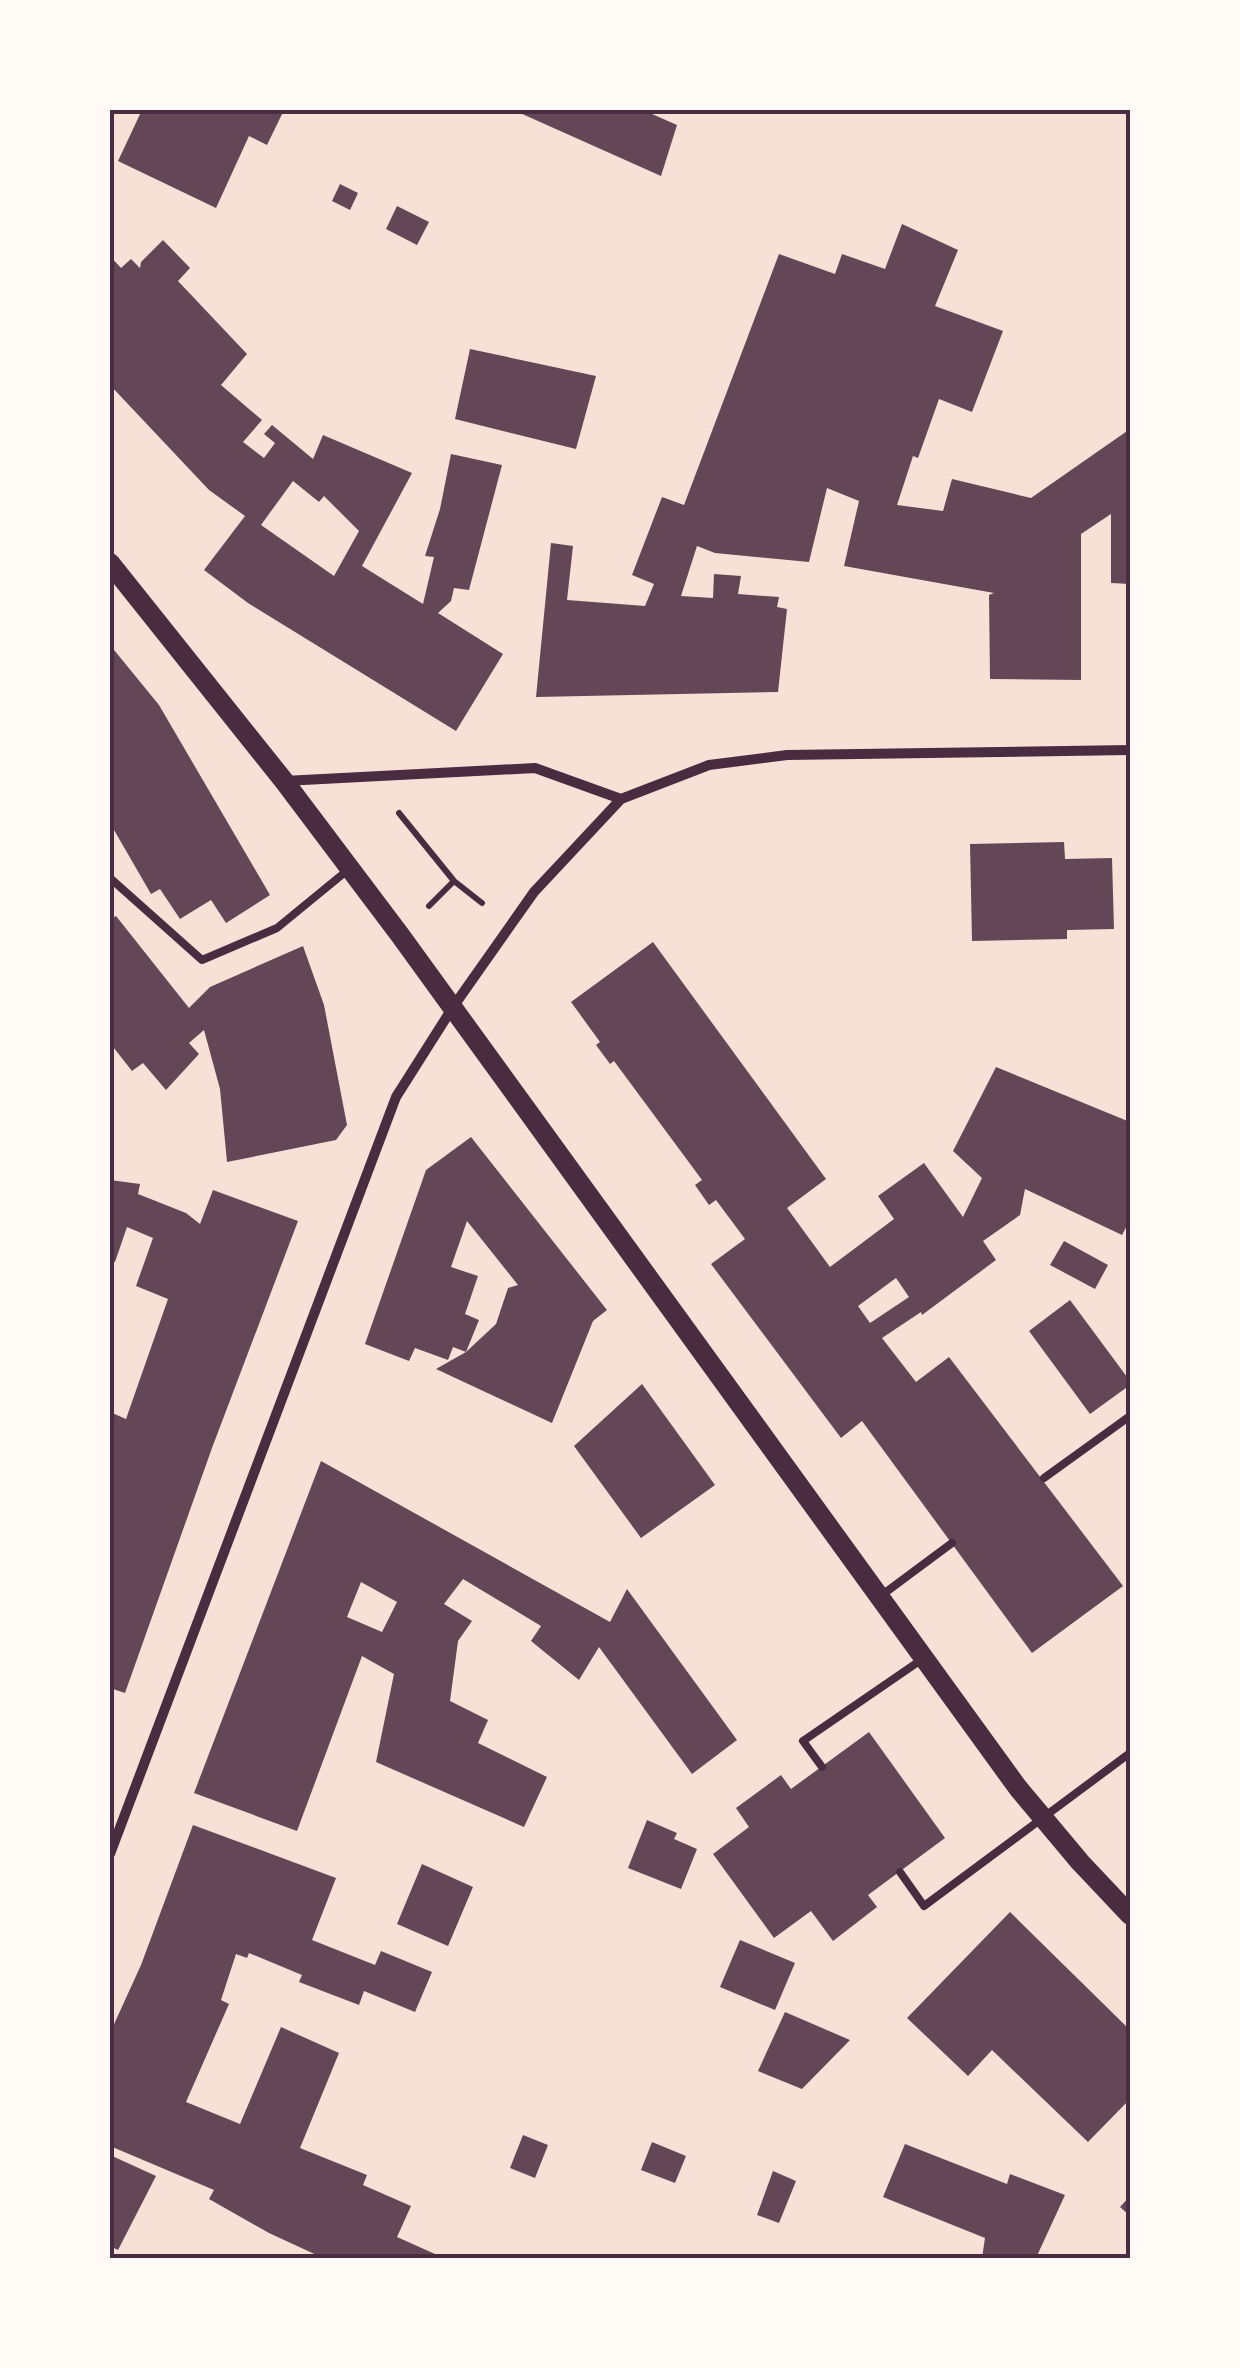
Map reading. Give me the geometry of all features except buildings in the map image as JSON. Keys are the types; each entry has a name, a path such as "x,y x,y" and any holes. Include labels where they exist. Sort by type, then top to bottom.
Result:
{"main road":[{"path":"110,564 284,780 453,1007 923,1659 1044,1820 1130,1914"}],"street":[{"path":"110,1854 396,1096 534,892 621,800 709,765 787,755 1130,750"},
{"path":"284,780 535,768 621,800"}],"lane":[{"path":"110,878 202,960 277,928 350,869"},
{"path":"1044,1478 1130,1416"},
{"path":"879,1598 952,1543"},
{"path":"822,1767 803,1741 923,1659"},
{"path":"900,1872 924,1906 1130,1753"}],"path":[{"path":"370,777 454,881 510,925"}]}
